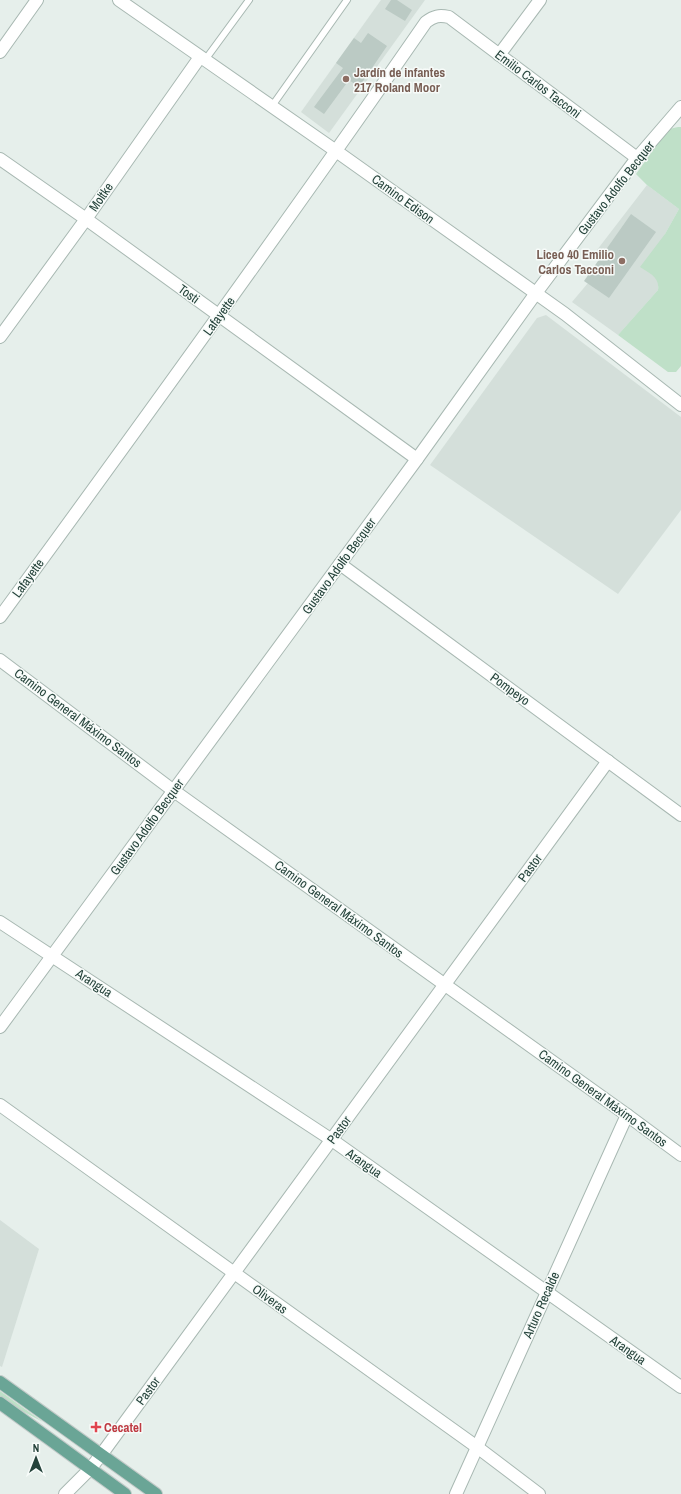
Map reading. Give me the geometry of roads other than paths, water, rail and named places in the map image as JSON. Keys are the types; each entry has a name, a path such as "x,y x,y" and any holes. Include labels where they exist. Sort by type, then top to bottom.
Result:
{"main road":[{"path":"0,1382 156,1494"},
{"path":"0,1403 125,1494"}],"street":[{"path":"0,52 37,0"},
{"name":"Camino Edison","path":"119,0 272,106 536,293 681,405"},
{"path":"499,55 540,0"},
{"name":"Emilio Carlos Tacconi","path":"437,16 449,17 637,158"},
{"name":"Lafayette","path":"0,617 219,316 426,22 437,16"},
{"name":"Moltke","path":"0,337 202,58"},
{"name":"Gustavo Adolfo Becquer","path":"0,1027 417,459 536,293 637,158 681,107"},
{"name":"Tosti","path":"0,159 86,219 417,459"},
{"name":"Pompeyo","path":"340,564 681,815"},
{"name":"Camino General Máximo Santos","path":"0,660 174,790 681,1155"},
{"name":"Pastor","path":"65,1494 90,1469 101,1455 608,761"},
{"name":"Arangua","path":"0,922 332,1140 681,1387"},
{"name":"Oliveras","path":"0,1105 477,1447 539,1494"},
{"name":"Arturo Recalde","path":"456,1494 627,1115"}],"lane":[{"path":"202,58 249,0"},
{"path":"272,106 347,0"}],"place":[{"name":"Jardín de infantes 217 Roland Moor","path":"346,79"},
{"name":"Liceo 40 Emilio Carlos Tacconi","path":"622,261"},
{"name":"Cecatel","path":"96,1427"}]}
